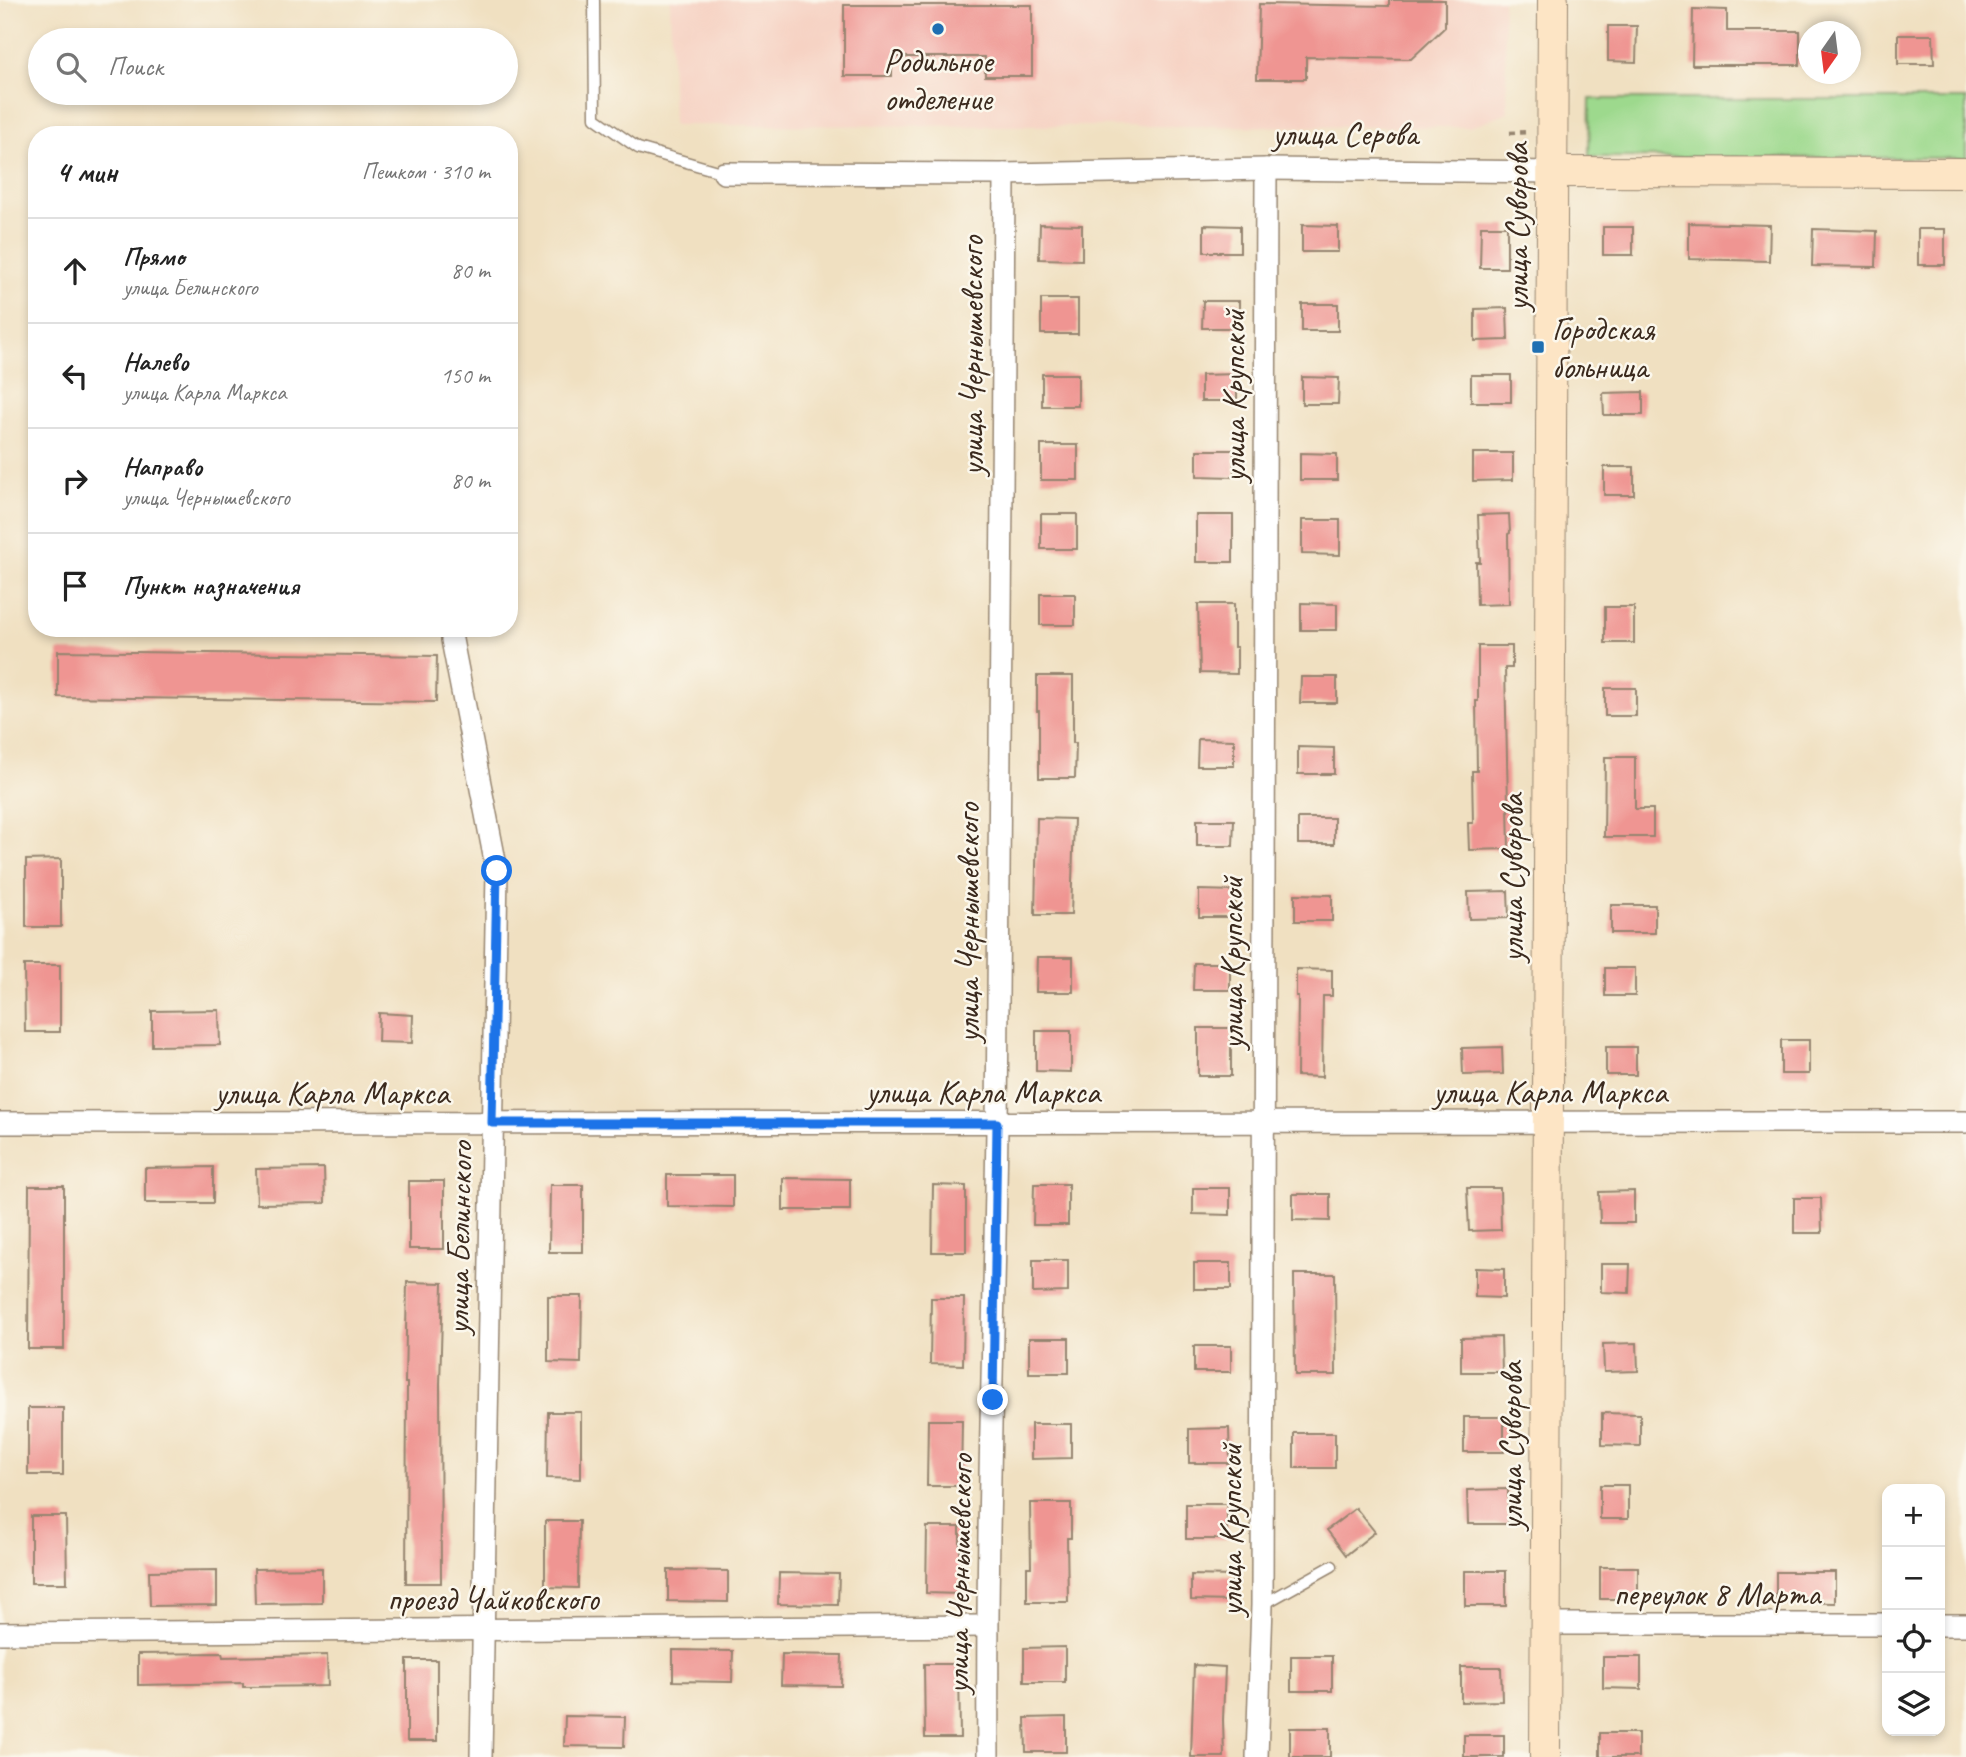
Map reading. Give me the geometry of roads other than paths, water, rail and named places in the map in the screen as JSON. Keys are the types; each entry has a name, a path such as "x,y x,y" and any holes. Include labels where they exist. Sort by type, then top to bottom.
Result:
{"street":[{"name":"улица Суворова","path":"1545,1757 1553,0"},
{"name":"улица Серова","path":"724,173 1004,174 1266,169 1966,173"},
{"name":"улица Крупской","path":"1257,1757 1262,1605 1261,1123 1266,169"},
{"name":"улица Чернышевского","path":"988,1757 987,1626 997,1123 1004,174"},
{"name":"улица Белинского","path":"452,640 497,871 481,1757"},
{"name":"улица Карла Маркса","path":"0,1124 1966,1122"},
{"name":"переулок 8 Марта","path":"1547,1624 1882,1625"},
{"path":"1945,1625 1966,1625"},
{"name":"проезд Чайковского","path":"0,1633 987,1626"}],"lane":[{"path":"594,0 594,118 638,148 724,173"},
{"path":"1262,1605 1332,1566"}],"place":[{"name":"Родильное отделение","path":"938,29"},
{"name":"Городская больница","path":"1538,347"}]}
